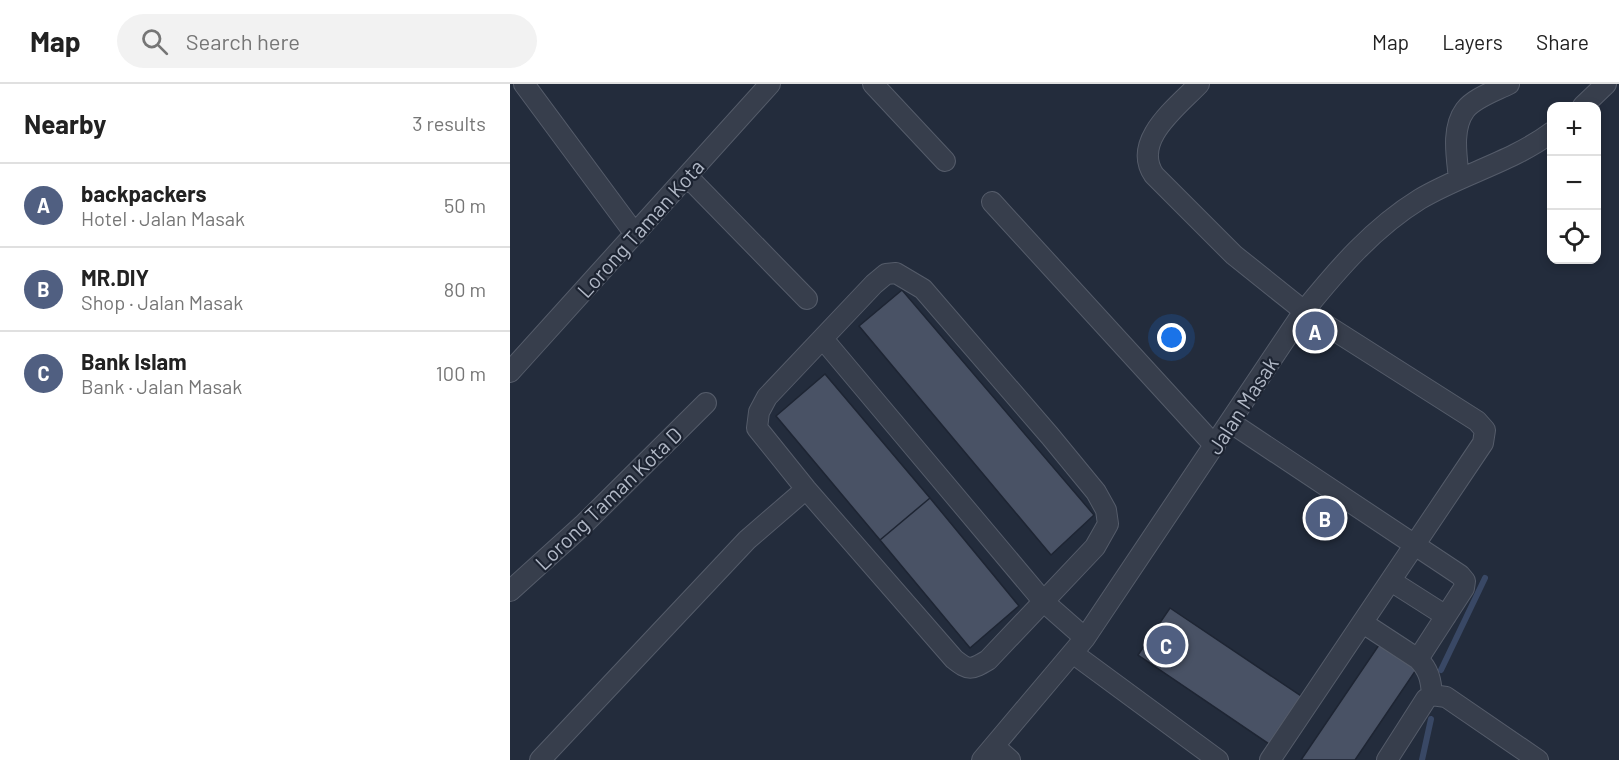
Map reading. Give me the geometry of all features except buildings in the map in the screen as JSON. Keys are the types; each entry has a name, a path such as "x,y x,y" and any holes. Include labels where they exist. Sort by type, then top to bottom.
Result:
{"street":[{"path":"524,84 635,234"},
{"name":"Lorong Taman Kota","path":"510,372 770,84"},
{"path":"873,84 945,161"},
{"path":"1199,84 1153,134 1147,154 1147,165 1154,175 1234,255 1304,311 1478,421 1485,430 1483,443 1270,760"},
{"path":"1459,179 1457,130 1465,110 1478,100 1509,84"},
{"path":"1587,102 1606,84"},
{"path":"1612,84 1619,92"},
{"name":"Jalan Masak","path":"1010,760 988,753 1080,646 1304,311 1345,261 1367,239 1419,199 1515,154 1547,135"},
{"path":"687,176 807,298"},
{"path":"992,202 1215,446"},
{"path":"896,273 923,289 1050,436 1096,492 1106,510 1108,524 1095,547 987,660 974,669 965,668 954,659 806,489 763,438 757,428 756,419 766,398 874,284 886,274 896,273"},
{"path":"823,339 1080,646 1218,760"},
{"name":"Lorong Taman Kota D","path":"510,591 583,525 706,403"},
{"path":"1230,422 1416,544 1465,581 1464,588 1418,659"},
{"path":"543,759 747,540 806,489"},
{"path":"1391,581 1446,616"},
{"path":"1363,623 1418,659 1430,675 1432,695"},
{"path":"1387,760 1420,707 1432,695 1446,697 1538,760"}],"waterway":[{"path":"1441,670 1485,578"},
{"path":"1422,760 1431,719"}],"place":[{"name":"backpackers","path":"1315,331"},
{"name":"MR.DIY","path":"1325,518"},
{"name":"Bank Islam","path":"1166,645"}]}
